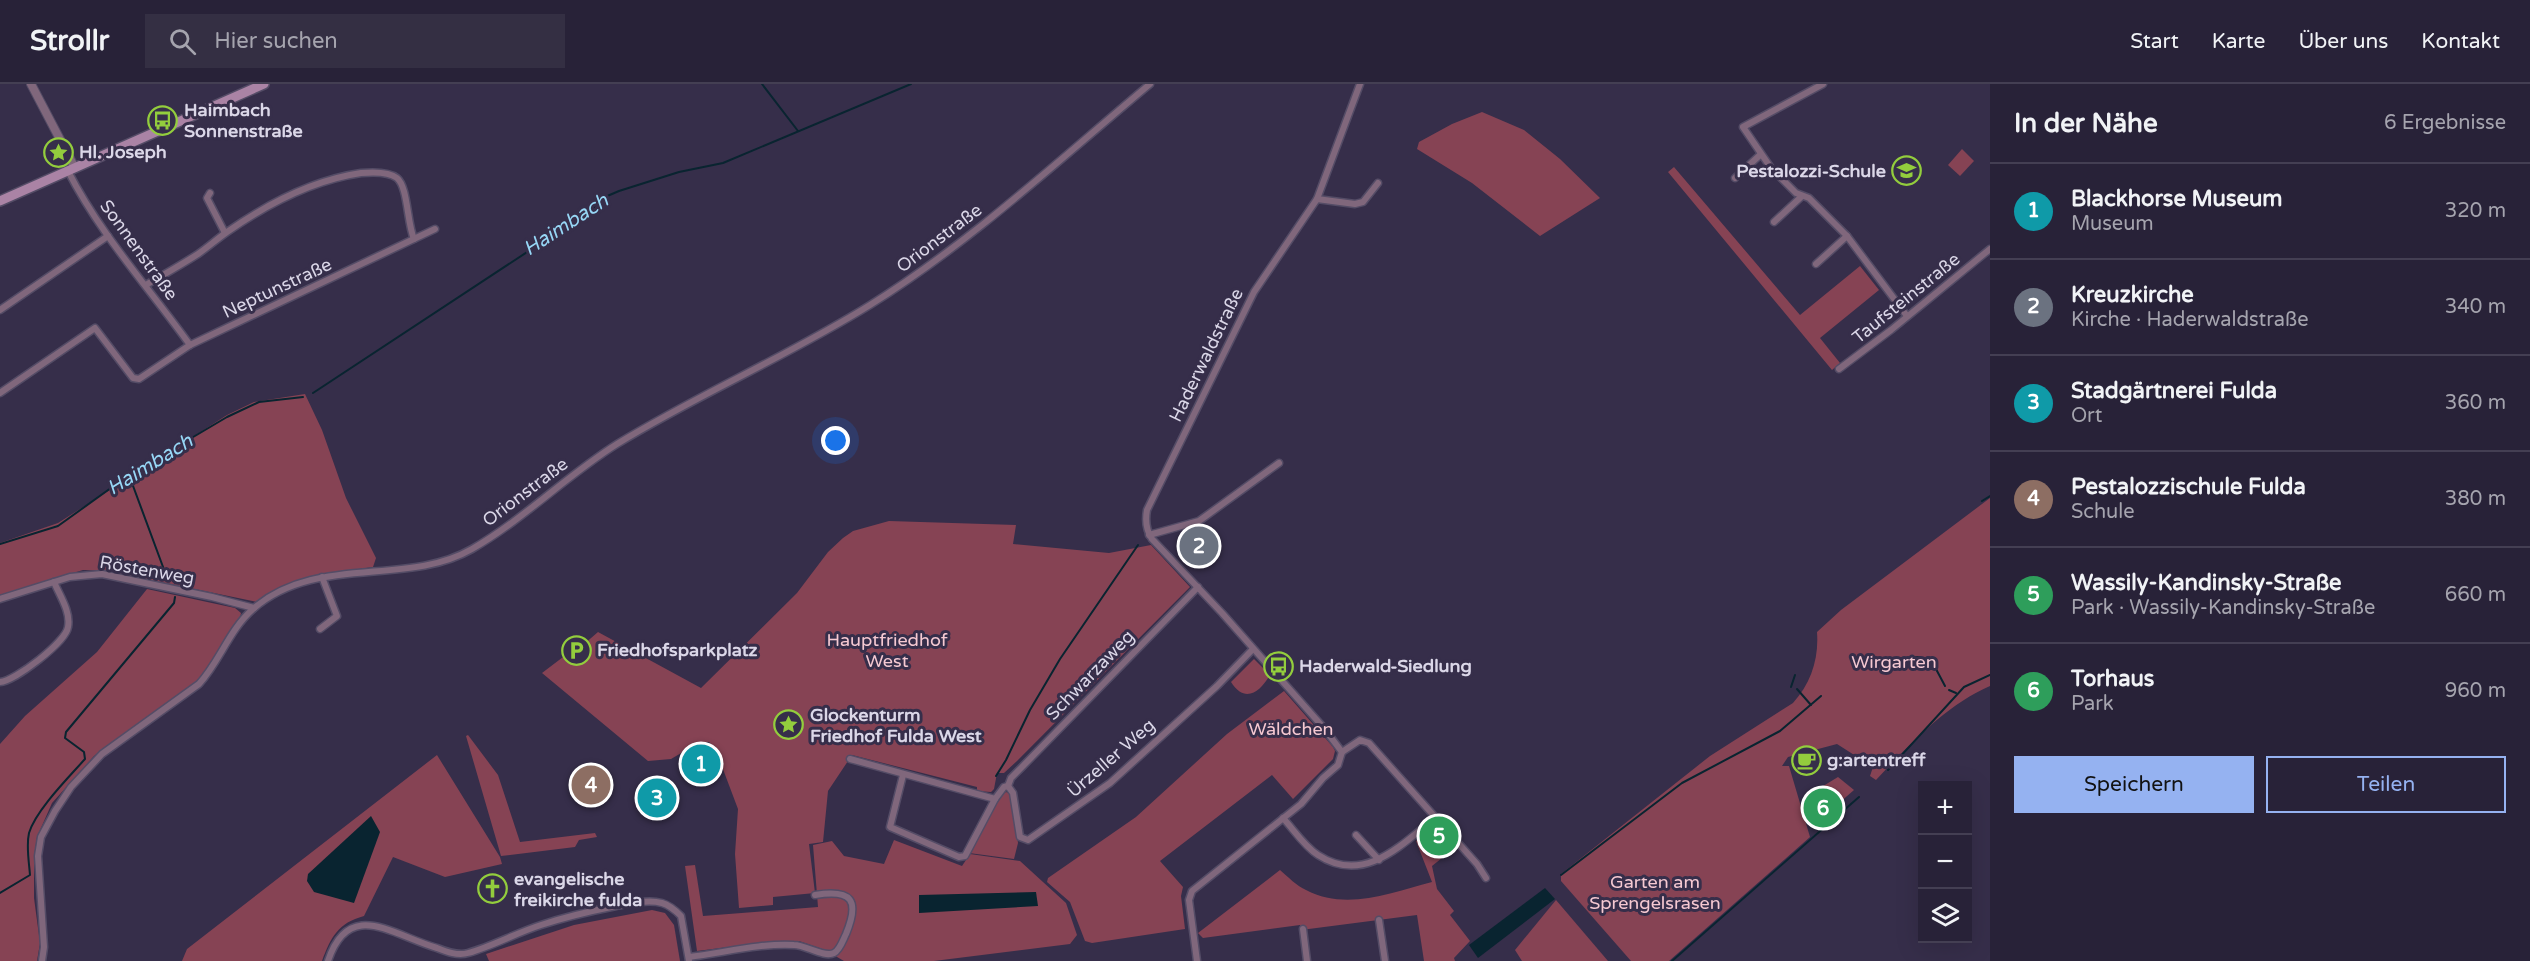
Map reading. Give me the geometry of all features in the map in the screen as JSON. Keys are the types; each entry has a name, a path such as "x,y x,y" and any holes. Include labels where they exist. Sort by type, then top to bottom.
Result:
{"main road":[{"path":"0,201 264,84"}],"street":[{"path":"31,84 71,169"},
{"name":"Orionstraße","path":"42,961 44,947 38,856 41,837 55,812 71,787 102,754 199,684 209,672 230,635 254,608 279,592 322,577 424,565 456,557 470,550 510,525 577,471 618,444 868,306 912,277 977,230 1150,84"},
{"name":"Haderwaldstraße","path":"1149,535 1146,525 1148,510 1244,310 1268,269 1317,199 1360,84"},
{"path":"1823,84 1743,128 1761,155 1802,197 1809,198 1847,236 1907,316"},
{"path":"1735,178 1761,155"},
{"name":"Sonnenstraße","path":"71,169 80,194 108,236 190,345"},
{"path":"146,285 200,253 253,214 288,196 324,182 370,172 386,174 399,180 403,187 407,219 414,239"},
{"path":"1317,199 1355,204 1362,202 1378,183"},
{"path":"210,193 207,198 225,233"},
{"path":"1774,222 1802,197"},
{"name":"Neptunstraße","path":"0,393 95,328 135,379 143,377 190,345 435,229"},
{"path":"0,310 108,236"},
{"path":"1816,264 1847,236"},
{"name":"Taufsteinstraße","path":"1839,369 1990,249"},
{"path":"1279,463 1199,522 1149,535 1323,727 1342,752"},
{"name":"Röstenweg","path":"0,599 80,575 102,574 254,608"},
{"path":"320,629 337,616 322,577"},
{"path":"0,682 18,676 61,639 68,629 68,614 54,582"},
{"name":"Schwarzaweg","path":"903,775 890,827 959,857 965,856 995,798 1004,787 1008,786 1011,778 1198,587"},
{"name":"Ürzeller Weg","path":"1008,786 1013,793 1020,837 1028,840 1110,783 1217,686 1253,649"},
{"path":"1197,961 1189,900 1192,891 1301,804 1323,778 1338,765 1342,752 1352,743 1362,739 1369,743 1486,878"},
{"path":"850,759 995,798"},
{"path":"1283,818 1311,849 1328,860 1353,866 1379,860 1435,818"},
{"path":"1356,835 1379,860"},
{"path":"328,961 338,938 349,927 355,925 375,927 430,946 465,954 551,922 602,909 650,902 663,903 681,916 689,959 785,945 805,946 832,954 838,950 843,940 854,909 845,894 832,892 815,895"},
{"path":"1379,920 1384,961"},
{"path":"1303,929 1307,961"}],"green space":[{"path":"1482,112 1524,130 1560,159 1600,198 1540,236 1472,183 1417,149 1419,142 1452,124"},
{"path":"1962,149 1974,161 1960,176 1948,165"},
{"path":"1674,167 1800,315 1860,266 1879,290 1820,338 1840,363 1832,370 1668,172"},
{"path":"305,394 322,430 346,498 376,558 373,567 316,575 297,581 257,602 108,571 83,570 0,595 0,543 58,523 227,415 254,402"},
{"path":"1990,498 1990,686 1943,715 1876,780 1870,776 1873,767 1837,744 1788,757 1782,766 1789,766 1810,837 1669,961 1631,961 1561,881 1561,874 1710,756 1793,703 1809,679 1817,652 1817,632 1841,610"},
{"name":"Hauptfriedhof West","path":"889,521 1016,525 1013,544 1109,553 1151,545 1190,587 1017,761 1004,773 997,773 994,789 991,792 977,791 977,787 852,755 828,791 823,842 809,844 815,893 773,897 773,905 739,908 735,854 738,809 715,748 709,742 700,742 671,759 648,761 542,673 567,654 572,660 586,648 583,645 598,632 701,688 797,593 828,552 843,538 853,531"},
{"path":"147,589 235,608 241,613 240,618 198,681 94,756 52,803 37,837 34,856 34,898 40,943 37,961 0,961 0,744 25,716 97,652"},
{"path":"1254,659 1270,675 1257,690 1247,694 1242,693 1231,682"},
{"name":"Wäldchen","path":"1284,691 1333,747 1335,751 1333,759 1293,799 1272,775 1160,861 1183,887 1181,896 1185,929 1092,943 1085,941 1070,902 1047,882 1048,878 1136,817 1227,734"},
{"path":"468,735 498,775 520,842 595,833 597,837 579,840 575,847 501,856 466,736"},
{"path":"437,755 500,857 502,864 445,877 393,857 364,916 348,923 337,932 322,961 182,961 187,949"},
{"path":"1838,777 1854,790 1816,823 1810,794"},
{"path":"1006,792 1011,794 1018,843 1014,859 969,853 1002,794"},
{"path":"1437,825 1457,846 1432,866 1437,889 1454,911 1450,915 1470,941 1454,958 1455,961 1424,961 1417,915 1301,930 1300,925 1203,938 1198,933 1280,870 1303,888 1321,896 1337,899 1369,898 1432,882 1416,841"},
{"path":"894,840 962,866 970,854 1020,861 1066,903 1077,935 1070,944 934,961 844,961 825,950 799,941 768,942 697,951 685,866 695,865 703,916 818,907 813,845 832,841 844,856 884,864"},
{"path":"1556,900 1608,961 1522,961 1515,950"},
{"path":"652,910 665,913 674,925 680,961 489,961 486,954 574,925"}],"water":[{"path":"371,816 380,832 354,903 314,892 307,881 308,874"},
{"path":"1545,888 1555,899 1478,958 1469,945"},
{"path":"1036,892 1038,906 919,913 919,895"}],"waterway":[{"path":"762,84 798,131"},
{"name":"Haimbach","path":"313,393 591,210 605,197 679,172 723,163 911,84"},
{"name":"Haimbach","path":"0,544 58,526 129,475 227,417 259,402 303,397"},
{"path":"129,475 166,575"},
{"path":"1982,501 1990,496"},
{"path":"996,776 1030,710 1060,659 1138,545"},
{"path":"0,893 30,875 28,843 33,824 38,814 85,759 84,752 65,738 66,732 174,603 175,597"},
{"path":"1894,659 1920,657 1936,669 1945,686"},
{"path":"1791,687 1795,675"},
{"path":"1888,770 1964,687 1990,675"},
{"path":"1797,689 1811,705"},
{"path":"1949,690 1956,693"},
{"path":"1561,875 1682,783 1780,731 1821,696"},
{"path":"1672,961 1859,797"}],"place":[{"name":"Haimbach Sonnenstraße","path":"163,120"},
{"name":"Hl. Joseph","path":"58,152"},
{"name":"Pestalozzi-Schule","path":"1907,171"},
{"name":"Kreuzkirche","path":"1199,546"},
{"name":"Friedhofsparkplatz","path":"576,650"},
{"name":"Haderwald-Siedlung","path":"1278,666"},
{"name":"Glockenturm Friedhof Fulda West","path":"789,725"},
{"name":"g:artentreff","path":"1806,760"},
{"name":"Blackhorse Museum","path":"701,764"},
{"name":"Pestalozzischule Fulda","path":"591,785"},
{"name":"Stadgärtnerei Fulda","path":"657,798"},
{"name":"Torhaus","path":"1823,808"},
{"name":"Wassily-Kandinsky-Straße","path":"1439,836"},
{"name":"evangelische freikirche fulda","path":"493,889"}],"park label":[{"name":"Wirgarten","path":"1894,662"},
{"name":"Garten am Sprengelsrasen","path":"1655,892"}]}
